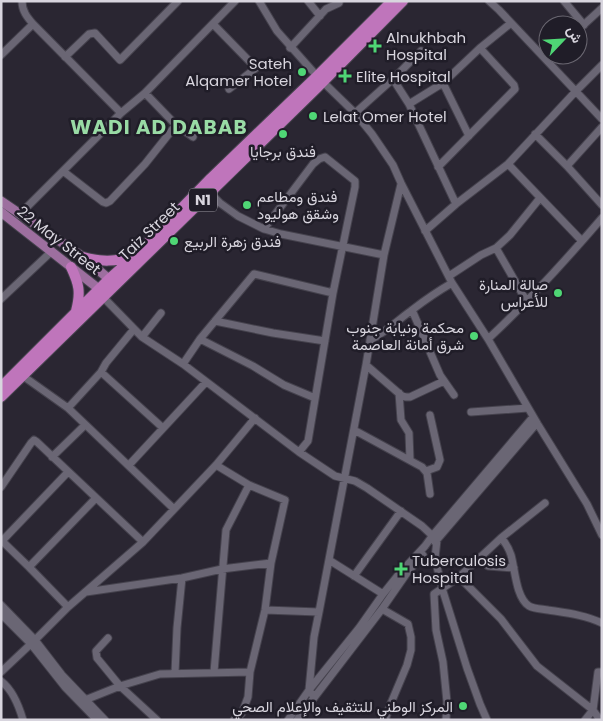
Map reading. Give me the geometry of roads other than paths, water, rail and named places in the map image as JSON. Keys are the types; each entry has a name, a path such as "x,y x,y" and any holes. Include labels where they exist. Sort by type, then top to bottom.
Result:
{"highway":[{"name":"Taiz Street","path":"320,79 392,1"},
{"name":"Taiz Street","path":"1,387 76,312 101,293 109,279 214,182 403,1"},
{"name":"Taiz Street","path":"1,397 101,293 210,193 214,182"},
{"path":"83,257 95,261 111,262 136,255"},
{"path":"71,267 78,281 80,293 76,312"}],"main road":[{"name":"22 May Street","path":"1,201 52,252 101,293"},
{"name":"22 May Street","path":"1,212 17,218 83,257 109,279"}],"street":[{"path":"22,1 22,7 33,24 121,113"},
{"path":"66,57 89,34 95,33 120,60 178,1"},
{"path":"17,218 121,113 145,94 235,1"},
{"path":"259,1 290,48 355,113 393,165 450,280 488,339 587,504 602,535"},
{"path":"308,1 320,16"},
{"path":"488,1 538,48"},
{"path":"564,1 576,15"},
{"path":"290,48 326,9 339,3"},
{"path":"588,21 602,8"},
{"path":"409,104 443,83 480,48 511,23"},
{"path":"1,55 33,24"},
{"path":"213,24 256,68 229,89"},
{"path":"438,167 515,89 514,85 480,48"},
{"path":"355,113 393,80 421,50"},
{"path":"555,65 602,118"},
{"path":"425,231 456,204 508,164 602,65"},
{"path":"393,80 409,104 456,204"},
{"path":"443,83 469,136"},
{"path":"145,94 176,125 193,136"},
{"path":"63,171 102,202 106,203 145,164 176,125"},
{"path":"567,166 602,127"},
{"path":"535,134 602,205"},
{"path":"264,229 319,158 325,157 355,181 333,294 308,442 299,452"},
{"path":"508,164 582,241"},
{"path":"314,697 309,690 314,637 366,365 384,255 401,183"},
{"path":"210,193 238,216 264,229 384,255"},
{"path":"370,340 387,330 438,292 481,255 496,248 510,235 540,198"},
{"path":"488,339 527,302 602,218"},
{"path":"496,248 527,302"},
{"path":"2,297 52,252"},
{"path":"183,364 200,339 254,274 333,294"},
{"path":"101,293 142,337 183,364 299,452 334,476 355,481 401,511 435,537 435,558 442,588 467,668 487,720"},
{"path":"412,310 434,362 454,395"},
{"path":"142,337 161,313"},
{"path":"215,322 273,334 325,341"},
{"path":"68,408 101,372 134,329"},
{"path":"200,339 253,366 284,385 315,398"},
{"path":"366,365 404,397 409,397 444,381"},
{"path":"101,372 163,428"},
{"path":"22,376 68,408 174,510"},
{"path":"129,466 206,382"},
{"path":"399,393 401,420 409,433 410,460"},
{"path":"471,412 528,408"},
{"path":"426,471 437,467 440,460 430,414"},
{"path":"1,672 68,607 143,542 216,465 255,418"},
{"path":"297,720 435,537 535,420"},
{"path":"52,457 86,425"},
{"path":"354,430 422,467 426,471 430,494"},
{"path":"1,487 34,440 143,542"},
{"path":"216,465 249,485 285,500 271,563 265,610 250,672 248,697 242,713 234,720"},
{"path":"68,472 2,541 68,607"},
{"path":"214,672 226,530 249,485"},
{"path":"29,567 96,498"},
{"path":"446,720 447,702 443,662 436,630 434,594 460,578 501,538 545,503"},
{"path":"354,576 401,511"},
{"path":"288,720 309,690 359,628 382,594 435,537"},
{"path":"501,538 511,555 521,597 529,606 590,617 602,623"},
{"path":"480,558 488,566 514,568"},
{"path":"329,560 382,594"},
{"path":"86,592 182,578 222,569 271,563"},
{"path":"175,674 182,578"},
{"path":"460,578 501,619 537,666 592,710 600,720"},
{"path":"1,605 62,675 105,720"},
{"path":"382,609 408,624 411,650 385,720"},
{"path":"265,610 319,612"},
{"path":"1,614 33,642 65,687 97,720"},
{"path":"108,638 96,651 97,658 120,686 157,720"},
{"path":"85,700 120,686 160,674 250,672"},
{"path":"585,720 592,710 598,672 602,672"},
{"path":"1,681 14,697 20,708 23,720"}],"place":[{"name":"Alnukhbah Hospital","path":"375,46"},
{"name":"Sateh Alqamer Hotel","path":"302,72"},
{"name":"Elite Hospital","path":"345,76"},
{"name":"Lelat Omer Hotel","path":"313,116"},
{"name":"فندق برجايا","path":"283,134"},
{"name":"فندق ومطاعم وشقق هوليود","path":"247,205"},
{"name":"فندق زهرة الربيع","path":"174,241"},
{"name":"صالة المنارة للأعراس","path":"558,293"},
{"name":"محكمة ونيابة جنوب شرق أمانة العاصمة","path":"474,336"},
{"name":"Tuberculosis Hospital","path":"401,569"},
{"name":"المركز الوطني للتثقيف والإعلام الصحي","path":"463,706"}],"district":[{"name":"WADI AD DABAB","path":"159,127"}]}
